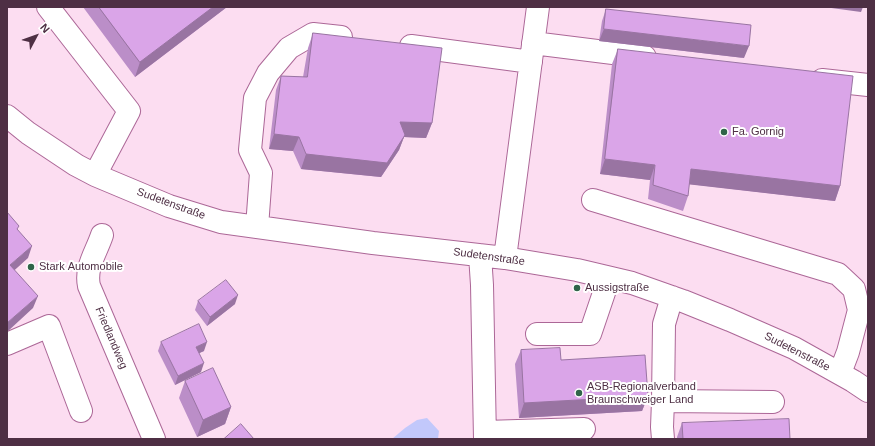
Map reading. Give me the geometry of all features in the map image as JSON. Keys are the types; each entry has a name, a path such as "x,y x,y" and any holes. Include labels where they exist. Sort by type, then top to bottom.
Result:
{"street":[{"path":"48,7 129,111 95,175"},
{"path":"505,258 538,7"},
{"path":"257,227 261,173 250,150 255,98 268,73 289,48 313,34 360,40"},
{"path":"391,44 666,60"},
{"path":"806,78 868,85"},
{"name":"Sudetenstraße","path":"7,116 28,133 76,165 95,175 170,206 221,222 373,243 505,258 577,270 632,283 730,320 794,348 840,373 868,391"},
{"path":"592,200 838,274 854,289 859,310 848,352 840,373"},
{"name":"Friedlandweg","path":"102,235 90,263 88,272 89,286 154,439"},
{"path":"480,255 485,435 584,429"},
{"path":"537,334 590,334 609,278"},
{"path":"663,439 664,324 672,297"},
{"path":"7,344 49,326 81,411"},
{"path":"663,401 773,402"}],"water":[{"path":"427,418 439,431 438,439 392,439 417,420"}],"building":[{"path":"99,7 213,7 140,62"},
{"path":"606,9 751,25 749,46 604,29"},
{"path":"313,33 442,48 432,123 400,122 405,135 387,163 306,154 299,137 274,134 281,76 307,77"},
{"name":"Fa. Gornig","path":"618,49 853,76 840,186 691,169 688,196 653,185 655,165 605,159"},
{"path":"7,212 19,226 17,229 32,246 10,265 38,296 7,323"},
{"path":"226,280 238,295 210,317 198,301"},
{"path":"199,324 207,342 196,347 204,363 178,376 161,342"},
{"name":"ASB-Regionalverband Braunschweiger Land","path":"560,348 561,360 645,355 648,396 524,403 521,350"},
{"path":"213,368 231,407 203,420 185,381"},
{"path":"789,419 790,439 683,439 682,423"},
{"path":"241,424 254,439 224,439"}],"place":[{"name":"Fa. Gornig","path":"724,132"},
{"name":"Stark Automobile","path":"31,267"},
{"name":"Aussigstraße","path":"577,288"},
{"name":"ASB-Regionalverband Braunschweiger Land","path":"579,393"}]}
